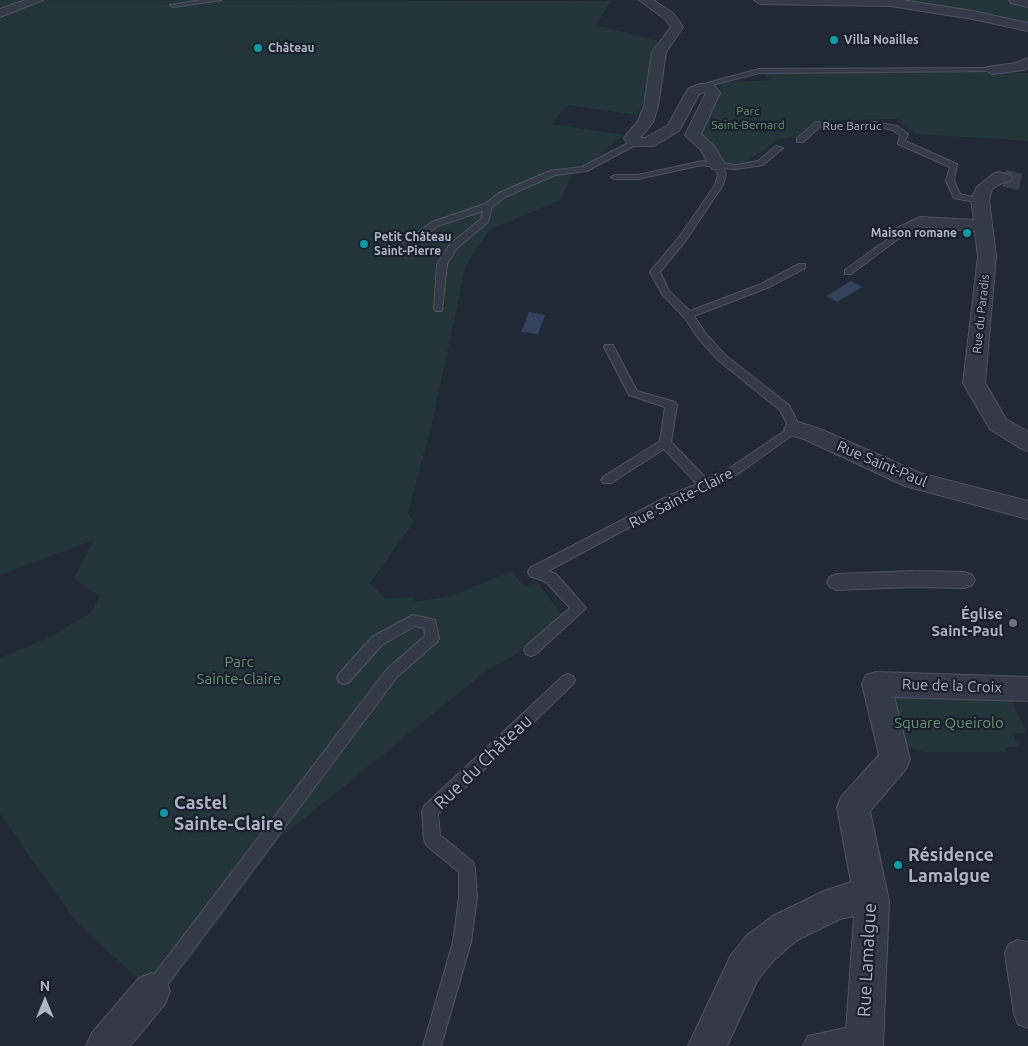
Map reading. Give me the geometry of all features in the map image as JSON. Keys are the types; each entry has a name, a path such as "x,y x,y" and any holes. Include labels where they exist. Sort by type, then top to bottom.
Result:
{"street":[{"path":"0,13 37,0"},
{"path":"645,0 669,16 677,27 659,52 651,106 645,122 632,138 635,143 648,143 674,128 693,92 698,88 708,88 713,93 692,135 706,146 718,166"},
{"path":"760,0 891,2 965,13 1028,27"},
{"path":"959,0 1028,19"},
{"path":"1015,0 1028,3"},
{"path":"992,70 1019,67 1028,62"},
{"path":"980,200 985,187 999,176 1004,178"},
{"name":"Rue du Paradis","path":"980,200 981,226 987,257 974,383 998,424 1028,443"},
{"path":"899,234 920,222 981,226"},
{"name":"Rue Saint-Paul","path":"796,429 812,434 913,480 1028,510"},
{"path":"837,582 913,578 965,580"},
{"name":"Rue de la Croix","path":"876,684 1028,689"},
{"name":"Rue Lamalgue","path":"863,1044 872,901 853,807 895,759 876,684"},
{"path":"707,1046 744,968 760,948 785,928 836,903 858,898 872,901"},
{"path":"1028,955 1018,953 1028,1014"},
{"path":"105,1046 152,990"}],"lane":[{"path":"173,5 219,0"},
{"path":"708,88 709,84 759,71 992,70"},
{"name":"Rue Barruc","path":"800,140 819,124 857,128 874,124 894,128 904,134 901,142 954,166 950,181 957,196 980,200"},
{"path":"396,252 435,224 488,206 502,195 553,173 584,169 635,143"},
{"path":"615,176 638,177 702,163 736,167 760,163 779,148"},
{"path":"718,166 722,174 719,185 683,238 655,272 665,292 688,314 702,336 722,358 785,408 796,429"},
{"path":"439,310 442,264 453,246 485,220 488,206"},
{"path":"848,272 899,234"},
{"path":"688,314 764,286 802,266"},
{"path":"606,480 665,443 671,405 633,393 609,347"},
{"name":"Rue Sainte-Claire","path":"531,650 578,608 551,578 535,572 674,498 728,475 796,429"},
{"path":"665,443 704,484"},
{"path":"152,990 392,673 432,638 430,624 413,620 377,641 344,678"},
{"name":"Rue du Château","path":"432,1046 462,942 468,898 467,868 432,839 430,811 568,680"},
{"path":"812,1046 816,1043 845,1037 863,1044"}],"green space":[{"name":"Parc Sainte-Claire","path":"0,0 611,1 596,25 658,41 642,106 637,115 568,105 551,124 625,135 593,161 575,167 561,200 489,230 466,265 432,423 408,513 414,522 370,583 386,599 412,597 416,602 454,595 512,571 524,587 537,582 563,616 516,654 486,671 279,839 162,996 152,991 76,922 0,814 0,658 46,639 91,613 100,596 73,579 94,540 0,575"},
{"path":"901,0 1028,0 1028,27"},
{"name":"Parc Saint-Bernard","path":"763,73 1028,73 1028,141 916,134 897,119 816,121 795,137 779,139 739,165 720,163 715,145 697,135 713,112 721,83 770,80"},
{"name":"Square Queirolo","path":"882,692 1009,694 1027,733 1013,733 1019,747 1005,748 1007,752 925,752 900,744"}],"water":[{"path":"851,281 862,287 837,302 826,296"},
{"path":"529,312 545,315 538,334 521,332"}],"tunnel":[{"path":"1004,178 1028,184"}],"place":[{"name":"Villa Noailles","path":"834,40"},
{"name":"Château","path":"258,48"},
{"name":"Maison romane","path":"967,233"},
{"name":"Petit Château Saint-Pierre","path":"364,244"},
{"name":"Église Saint-Paul","path":"1013,623"},
{"name":"Castel Sainte-Claire","path":"164,813"},
{"name":"Résidence Lamalgue","path":"898,865"}]}
